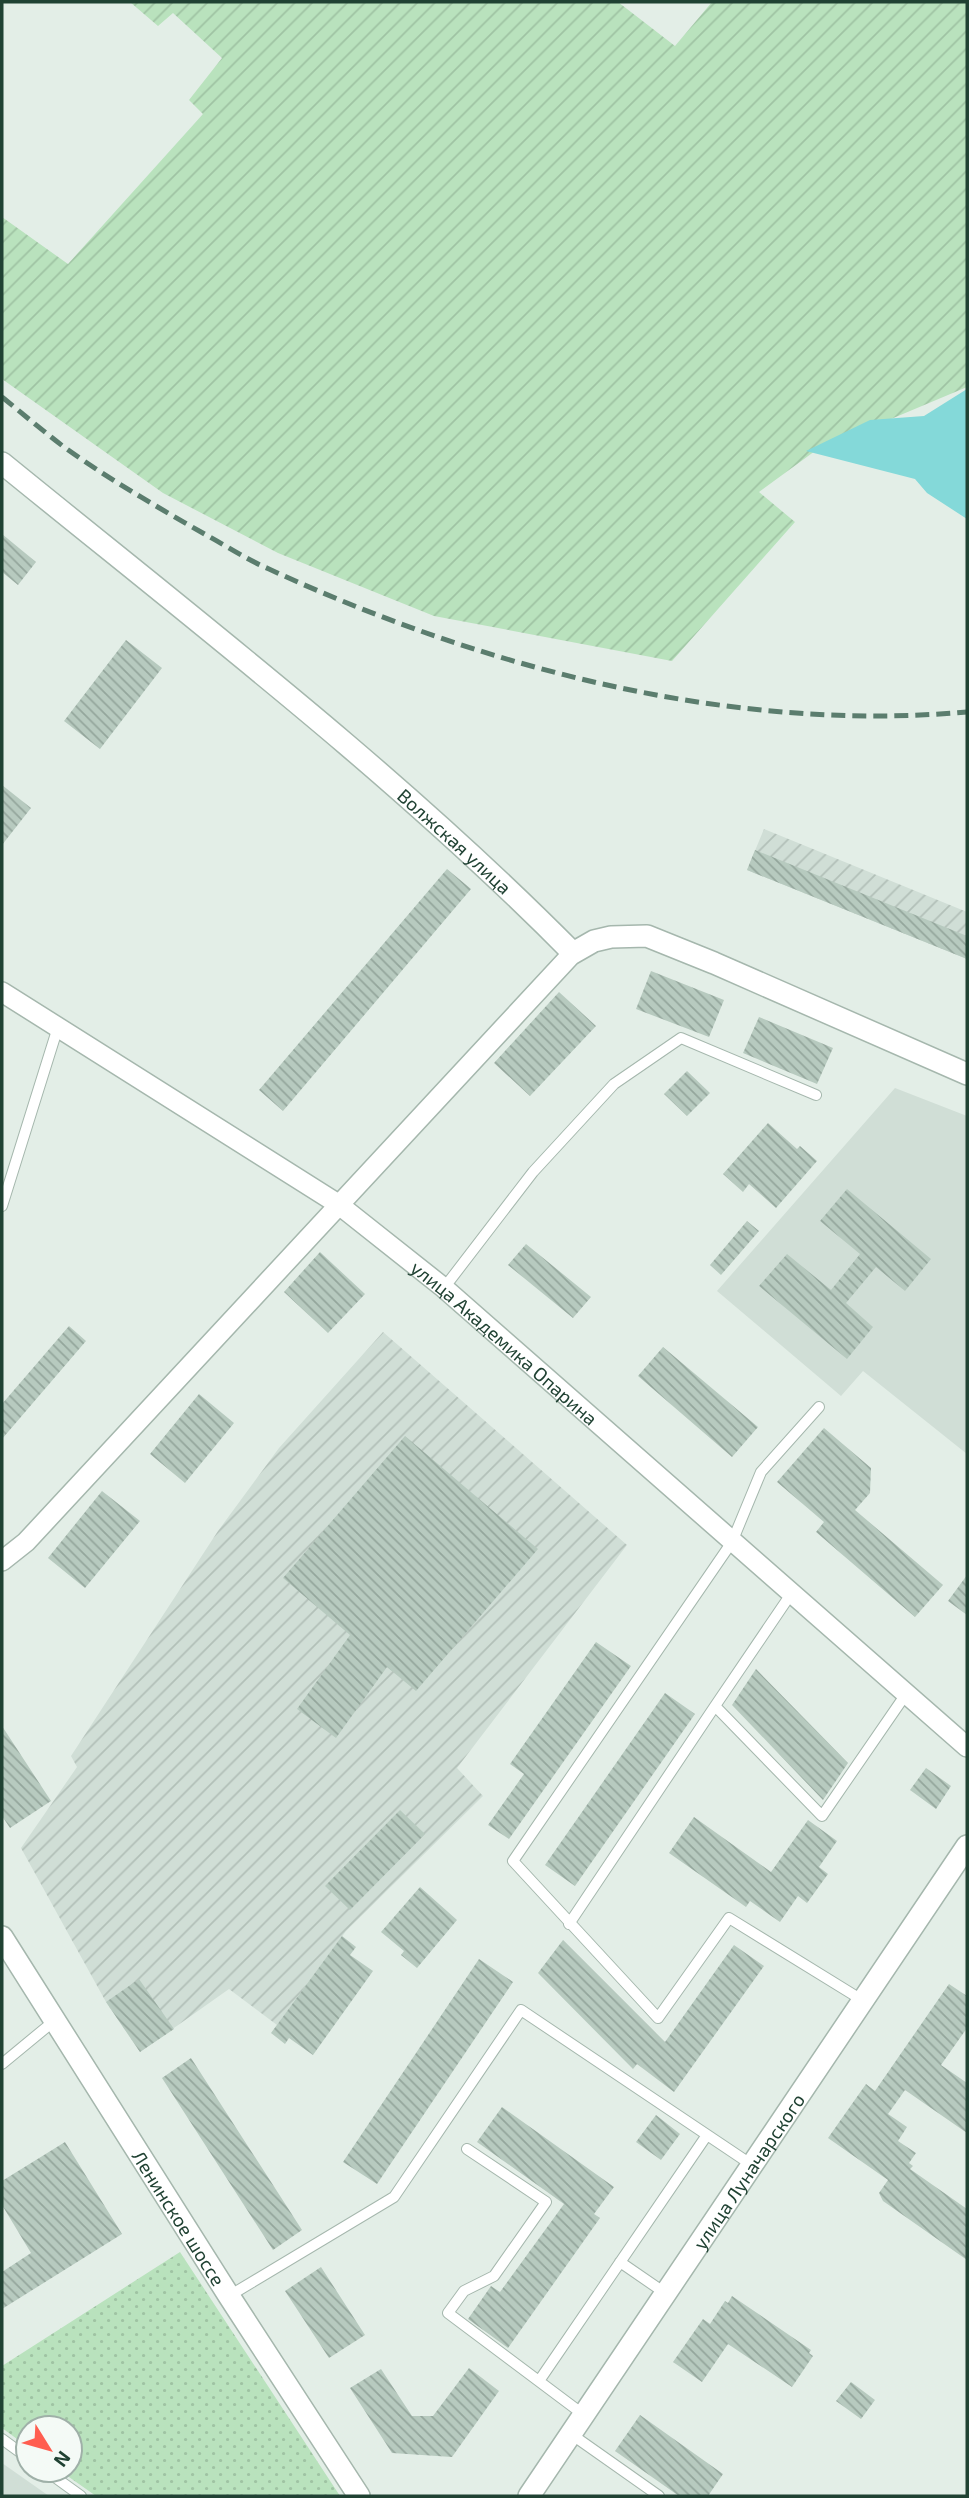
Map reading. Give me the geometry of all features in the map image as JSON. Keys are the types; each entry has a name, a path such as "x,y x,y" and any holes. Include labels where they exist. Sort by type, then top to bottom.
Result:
{"street":[{"name":"Волжская улица","path":"2,463 359,753 529,909 573,953"},
{"path":"2,1561 26,1542 573,953 594,941 611,937 647,936 967,1074"},
{"name":"улица Академика Опарина","path":"2,992 338,1204 444,1288 967,1747"},
{"name":"улица Луначарского","path":"528,2496 967,1846"},
{"name":"Ленинское шоссе","path":"2,1937 359,2496"}],"lane":[{"path":"2,1206 58,1027"},
{"path":"444,1288 533,1172 614,1084 681,1038 816,1095"},
{"path":"819,1407 761,1472 732,1542 513,1861 658,2018 729,1918 862,2000"},
{"path":"569,1924 791,1594"},
{"path":"715,1706 822,1816 906,1694"},
{"path":"229,2296 394,2197 521,2010 752,2165"},
{"path":"2,2064 54,2021"},
{"path":"539,2381 708,2135"},
{"path":"467,2149 546,2202 494,2276 464,2291 448,2313 583,2415"},
{"path":"620,2262 666,2294"},
{"path":"571,2434 659,2496"},
{"path":"64,2484 81,2496"}],"shaded area":[{"path":"764,829 967,912 967,959 747,870"},
{"path":"895,1088 967,1116 967,1454 863,1371 841,1396 717,1291"},
{"path":"383,1332 627,1545 457,1768 483,1796 346,1931 277,2025 229,1989 140,2052 106,2002 21,1848 77,1767 71,1756 218,1531 279,1448"},
{"path":"2,2463 14,2471 14,2484 32,2484 49,2496 2,2496"}],"green space":[{"path":"130,2 618,2 675,46 712,2 967,2 967,387 815,451 759,492 795,522 672,661 434,616 278,553 163,493 2,379 2,217 68,264 203,114 189,100 222,58 173,13 158,26"},
{"path":"180,2252 340,2496 96,2496 79,2484 84,2484 84,2414 14,2414 14,2437 2,2428 2,2366"}],"water":[{"path":"967,389 967,519 927,493 915,479 806,451 870,420 924,416"}],"building":[{"path":"2,534 36,562 18,585 2,572"},
{"path":"126,640 162,668 100,749 64,721"},
{"path":"2,785 31,808 2,845"},
{"path":"755,850 967,936 967,959 747,870"},
{"path":"447,869 471,889 283,1111 259,1090"},
{"path":"651,971 724,1000 709,1037 636,1009"},
{"path":"559,992 596,1026 530,1096 494,1063"},
{"path":"759,1017 833,1048 817,1084 743,1053"},
{"path":"687,1071 710,1093 687,1116 664,1094"},
{"path":"768,1123 797,1149 800,1146 817,1161 776,1208 749,1184 743,1192 723,1174"},
{"path":"847,1189 931,1259 905,1291 876,1267 846,1303 873,1327 847,1359 759,1286 787,1254 831,1290 860,1254 820,1221"},
{"path":"747,1221 759,1231 721,1275 710,1265"},
{"path":"526,1244 591,1297 573,1318 508,1265"},
{"path":"320,1252 365,1294 328,1333 284,1292"},
{"path":"69,1326 86,1341 2,1439 2,1404"},
{"path":"663,1347 758,1427 732,1457 638,1376"},
{"path":"199,1394 234,1423 185,1483 150,1454"},
{"path":"824,1428 871,1468 870,1493 855,1510 943,1585 915,1617 816,1532 824,1522 777,1482"},
{"path":"405,1436 538,1549 416,1691 387,1667 336,1738 297,1709 350,1635 283,1578"},
{"path":"102,1491 140,1521 85,1588 48,1558"},
{"path":"967,1575 967,1615 948,1601"},
{"path":"596,1642 631,1666 509,1839 488,1825 524,1774 510,1764"},
{"path":"756,1669 848,1763 823,1800 732,1705"},
{"path":"665,1693 695,1714 575,1886 545,1865"},
{"path":"2,1726 51,1801 10,1828 2,1816"},
{"path":"926,1768 951,1786 936,1809 910,1790"},
{"path":"400,1810 425,1834 350,1910 325,1886"},
{"path":"694,1817 771,1872 808,1820 837,1841 819,1867 828,1874 807,1903 798,1896 780,1922 750,1901 746,1907 669,1853"},
{"path":"420,1887 457,1920 417,1968 401,1955 404,1951 381,1932"},
{"path":"342,1936 356,1947 350,1955 373,1971 313,2055 289,2038 285,2044 271,2033"},
{"path":"563,1940 665,2042 734,1945 764,1966 674,2092 637,2064 633,2069 538,1973"},
{"path":"479,1959 513,1982 377,2184 343,2162"},
{"path":"139,1979 174,2029 140,2052 106,2002"},
{"path":"949,1984 967,1996 967,2028 941,2065 967,2083 967,2133 905,2090 888,2114 907,2127 898,2141 916,2153 909,2163 913,2166 910,2169 967,2209 967,2260 883,2201 879,2193 888,2180 828,2138 866,2084 875,2091"},
{"path":"191,2058 302,2230 273,2250 162,2078"},
{"path":"502,2107 614,2187 594,2214 600,2218 508,2348 468,2319 491,2286 500,2292 564,2204 477,2142"},
{"path":"656,2115 680,2134 661,2160 636,2142"},
{"path":"65,2142 122,2234 2,2309 2,2272 31,2253 2,2205 2,2181"},
{"path":"321,2267 365,2335 329,2358 285,2291"},
{"path":"732,2296 811,2350 809,2353 813,2356 792,2387 728,2344 702,2382 673,2362 703,2319 710,2324 725,2301 728,2303"},
{"path":"469,2368 499,2391 452,2457 392,2453 350,2388 381,2369 412,2416 433,2416"},
{"path":"851,2382 875,2400 861,2419 836,2401"},
{"path":"640,2415 723,2474 708,2496 679,2496 615,2451"}],"railway":[{"path":"2,397 64,447 99,471 246,558 351,604 435,636 521,663 609,685 698,702 788,712 878,716 967,712"}]}
